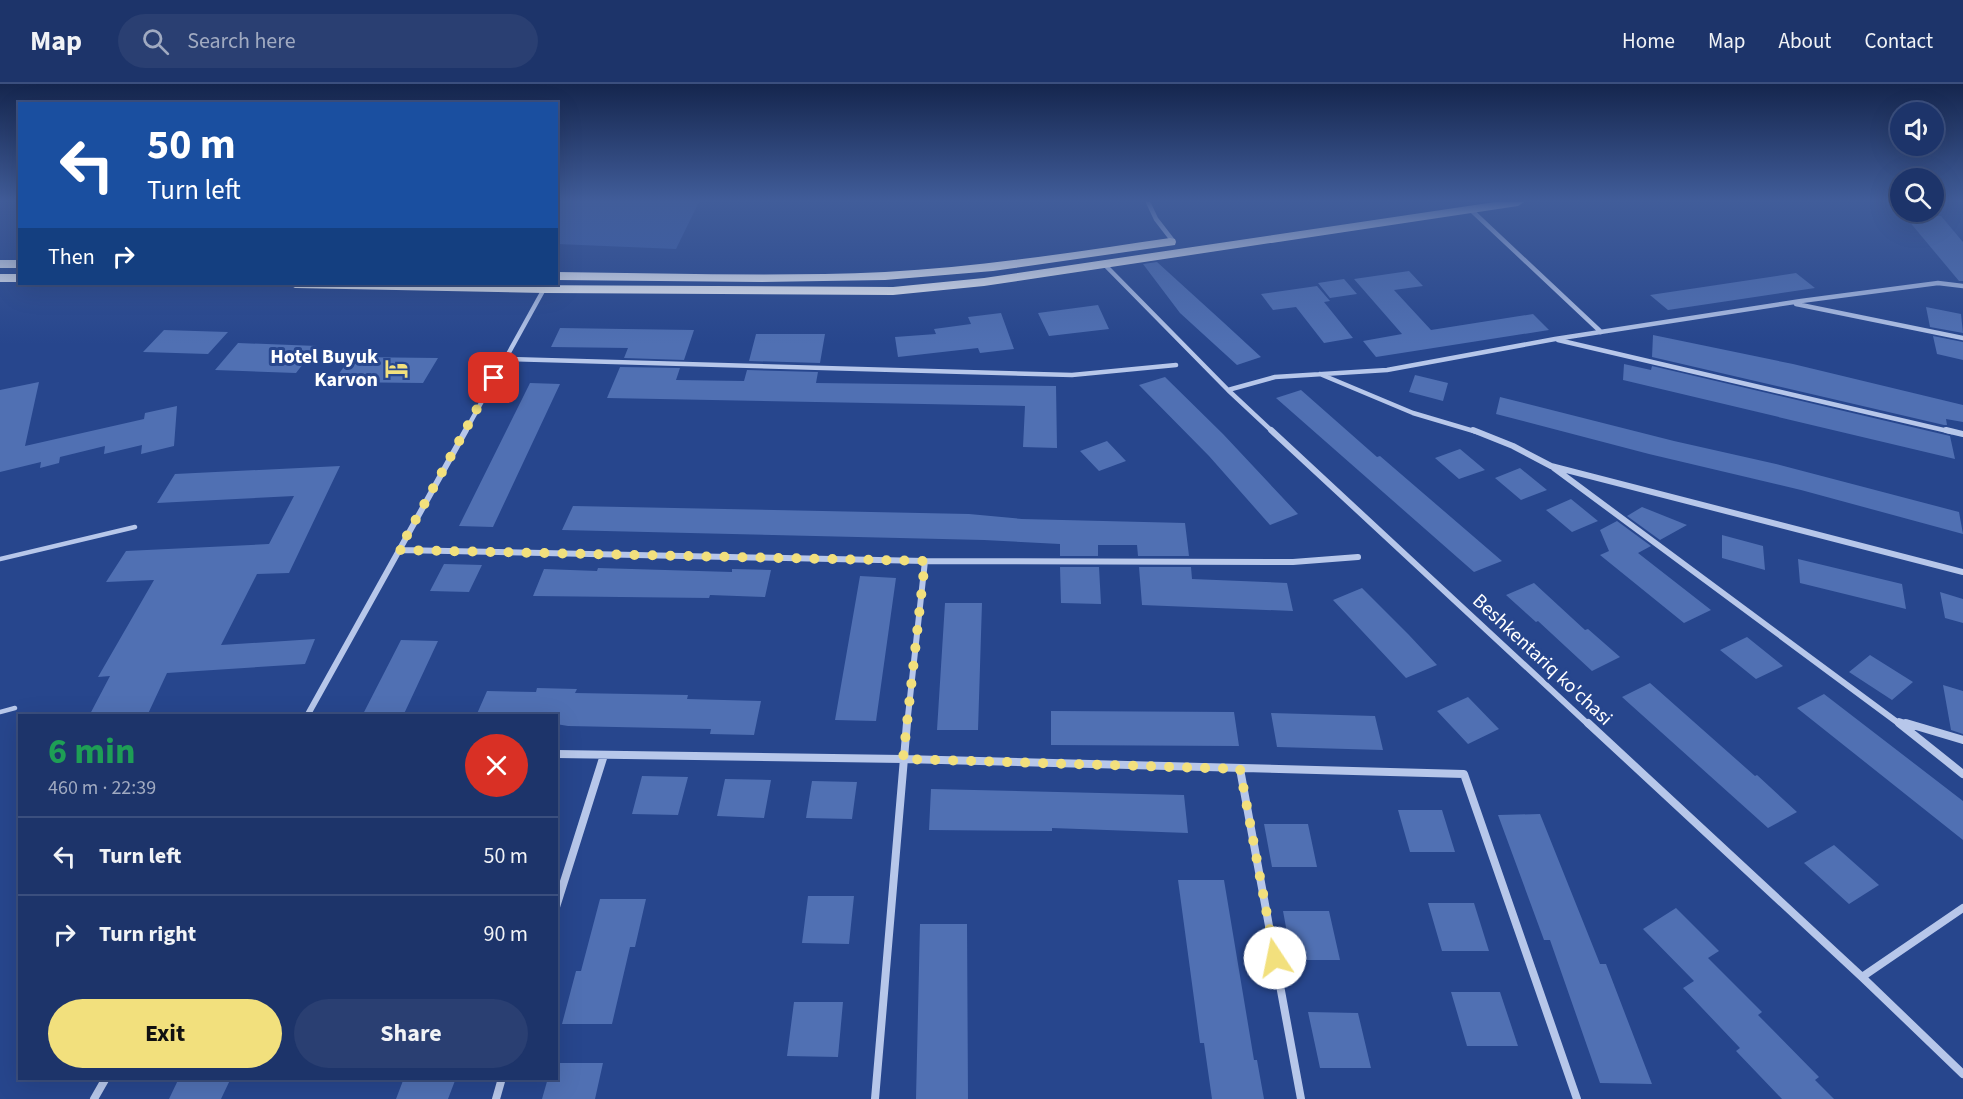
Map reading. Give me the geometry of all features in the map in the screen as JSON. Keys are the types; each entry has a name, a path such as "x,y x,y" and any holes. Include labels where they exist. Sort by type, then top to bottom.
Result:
{"highway":[{"path":"558,276 801,278 885,276 1032,261 1114,249"},
{"path":"345,285 544,289 893,291 984,282 1202,249"},
{"path":"0,264 18,264"},
{"path":"0,278 18,278"}],"street":[{"path":"1513,249 1601,332"},
{"name":"Beshkentariq ko'chasi","path":"1105,264 1228,390 1862,977 1963,1074"},
{"path":"1228,390 1275,377 1387,370 1555,339 1789,303 1938,283 1963,286"},
{"path":"308,714 544,289"},
{"path":"1789,303 1963,338"},
{"path":"1555,339 1963,434"},
{"path":"505,359 1072,375 1176,365"},
{"path":"1317,373 1413,412 1468,428 1513,446 1551,466 1895,720 1963,774"},
{"path":"1551,466 1963,572"},
{"path":"399,550 925,561 1293,562 1358,557"},
{"path":"875,1099 903,759 925,561"},
{"path":"1895,720 1963,740"},
{"path":"558,754 903,759 1464,774 1577,1099"},
{"path":"558,901 604,755"},
{"path":"1240,769 1301,1099"},
{"path":"1862,977 1963,908"},
{"path":"94,1099 105,1080"},
{"path":"496,1099 501,1080"}],"lane":[{"path":"0,559 135,527"},
{"path":"0,712 15,708"}],"building":[{"path":"1933,249 1963,249 1963,281 1959,281"},
{"path":"1157,262 1261,357 1237,365 1180,313 1143,264"},
{"path":"1409,271 1423,286 1394,290 1431,330 1533,314 1549,330 1376,357 1363,341 1402,334 1354,279"},
{"path":"1796,273 1815,288 1668,310 1650,295"},
{"path":"1344,279 1357,294 1330,298 1318,283"},
{"path":"1317,286 1330,301 1324,302 1353,338 1324,343 1296,307 1273,310 1261,294"},
{"path":"1098,305 1109,329 1049,336 1038,313"},
{"path":"1926,307 1961,314 1963,333 1930,327"},
{"path":"1001,313 1014,349 980,353 978,348 898,357 895,337 936,334 934,329 971,324 968,317"},
{"path":"560,328 694,330 684,360 624,358 628,348 551,347"},
{"path":"164,330 228,332 208,354 143,352"},
{"path":"756,334 825,334 820,363 749,361"},
{"path":"1653,335 1793,364 1963,405 1963,422 1946,419 1947,425 1944,425 1652,357"},
{"path":"1933,336 1963,342 1963,360 1937,354"},
{"path":"238,343 317,346 296,373 215,370"},
{"path":"351,357 438,358 423,383 333,382"},
{"path":"1624,364 1651,370 1652,366 1950,436 1955,459 1623,380"},
{"path":"620,367 680,368 676,380 744,381 747,370 818,372 816,383 1056,386 1057,448 1023,447 1025,406 607,398"},
{"path":"1415,375 1448,383 1443,401 1409,392"},
{"path":"1165,377 1223,434 1298,514 1270,525 1209,456 1139,385"},
{"path":"39,382 25,446 144,419 145,413 177,406 174,446 141,454 142,445 104,454 105,446 60,457 59,463 40,468 41,462 0,472 0,390"},
{"path":"530,383 560,384 493,527 459,526"},
{"path":"1301,390 1502,561 1474,572 1276,398"},
{"path":"1500,397 1776,464 1959,512 1963,534 1801,490 1649,454 1496,414"},
{"path":"1107,441 1126,461 1099,471 1080,451"},
{"path":"1460,449 1485,470 1459,479 1435,458"},
{"path":"340,466 289,573 257,574 221,645 315,639 305,664 167,673 148,714 90,714 110,676 98,677 154,580 106,582 126,551 269,544 294,496 157,503 175,474"},
{"path":"1520,468 1547,490 1521,500 1495,478"},
{"path":"1571,499 1598,521 1572,532 1546,510"},
{"path":"573,506 969,514 1022,519 1185,523 1189,556 1138,556 1137,545 1098,545 1098,556 1060,556 1060,544 984,540 562,530"},
{"path":"1642,507 1687,525 1660,540 1627,516"},
{"path":"1617,521 1651,546 1638,553 1711,610 1684,623 1600,555 1609,551 1600,530"},
{"path":"1722,535 1763,546 1765,570 1722,558"},
{"path":"1798,559 1902,584 1906,609 1800,583"},
{"path":"444,564 482,565 469,592 430,591"},
{"path":"1060,567 1099,567 1101,604 1061,603"},
{"path":"1139,567 1191,567 1192,579 1287,583 1293,611 1142,605"},
{"path":"598,568 732,572 732,569 771,570 765,597 533,596 544,569 597,571"},
{"path":"860,576 896,578 876,721 835,720"},
{"path":"1534,583 1585,630 1588,629 1620,657 1592,671 1506,595"},
{"path":"1362,588 1437,665 1406,678 1333,600"},
{"path":"1940,592 1963,599 1963,623 1945,618"},
{"path":"945,603 982,603 978,730 937,730"},
{"path":"1747,637 1783,666 1756,679 1720,650"},
{"path":"401,640 438,641 404,714 363,714"},
{"path":"1870,655 1913,682 1892,700 1849,672"},
{"path":"1650,683 1797,812 1768,828 1622,697"},
{"path":"1943,685 1963,691 1963,734 1951,730"},
{"path":"537,688 577,689 575,693 688,695 687,699 761,701 754,735 710,734 711,729 568,726 558,724 558,714 477,714 487,691 536,692"},
{"path":"1824,694 1963,801 1963,840 1797,708"},
{"path":"1468,697 1499,729 1468,744 1437,711"},
{"path":"1051,711 1234,712 1239,746 1051,745"},
{"path":"1271,713 1375,716 1383,750 1277,747"},
{"path":"642,776 688,777 678,815 632,814"},
{"path":"725,779 771,780 764,818 717,816"},
{"path":"812,781 857,782 852,819 806,818"},
{"path":"931,789 1184,795 1188,833 1052,828 1052,831 929,830"},
{"path":"1398,810 1442,810 1455,852 1410,852"},
{"path":"1540,814 1600,964 1606,964 1652,1084 1600,1083 1550,940 1544,940 1498,815"},
{"path":"1264,824 1308,824 1317,867 1272,867"},
{"path":"1834,845 1879,885 1849,904 1804,863"},
{"path":"1178,880 1224,880 1254,1060 1257,1060 1264,1099 1212,1099 1204,1043 1200,1043"},
{"path":"808,896 854,896 849,944 802,943"},
{"path":"600,899 646,899 635,947 630,947 612,1024 562,1024 576,971 581,971"},
{"path":"1428,903 1474,903 1489,951 1442,951"},
{"path":"1676,908 1719,951 1708,958 1762,1012 1758,1015 1819,1077 1815,1080 1834,1099 1782,1099 1736,1051 1740,1048 1683,988 1694,981 1643,929"},
{"path":"1283,911 1329,911 1340,960 1292,960"},
{"path":"920,924 967,924 968,1099 916,1099"},
{"path":"1451,992 1500,992 1518,1046 1467,1046"},
{"path":"794,1002 843,1002 838,1057 787,1056"},
{"path":"1308,1012 1358,1013 1371,1068 1320,1068"},
{"path":"558,1063 603,1063 595,1099 542,1099 547,1080 558,1080"},
{"path":"178,1080 230,1080 221,1099 169,1099"},
{"path":"403,1080 455,1080 448,1099 396,1099"}],"place":[{"name":"Hotel Buyuk Karvon","path":"396,368"}],"route":[{"path":"494,378 399,550 925,561 903,759 1240,769 1275,958"}]}
